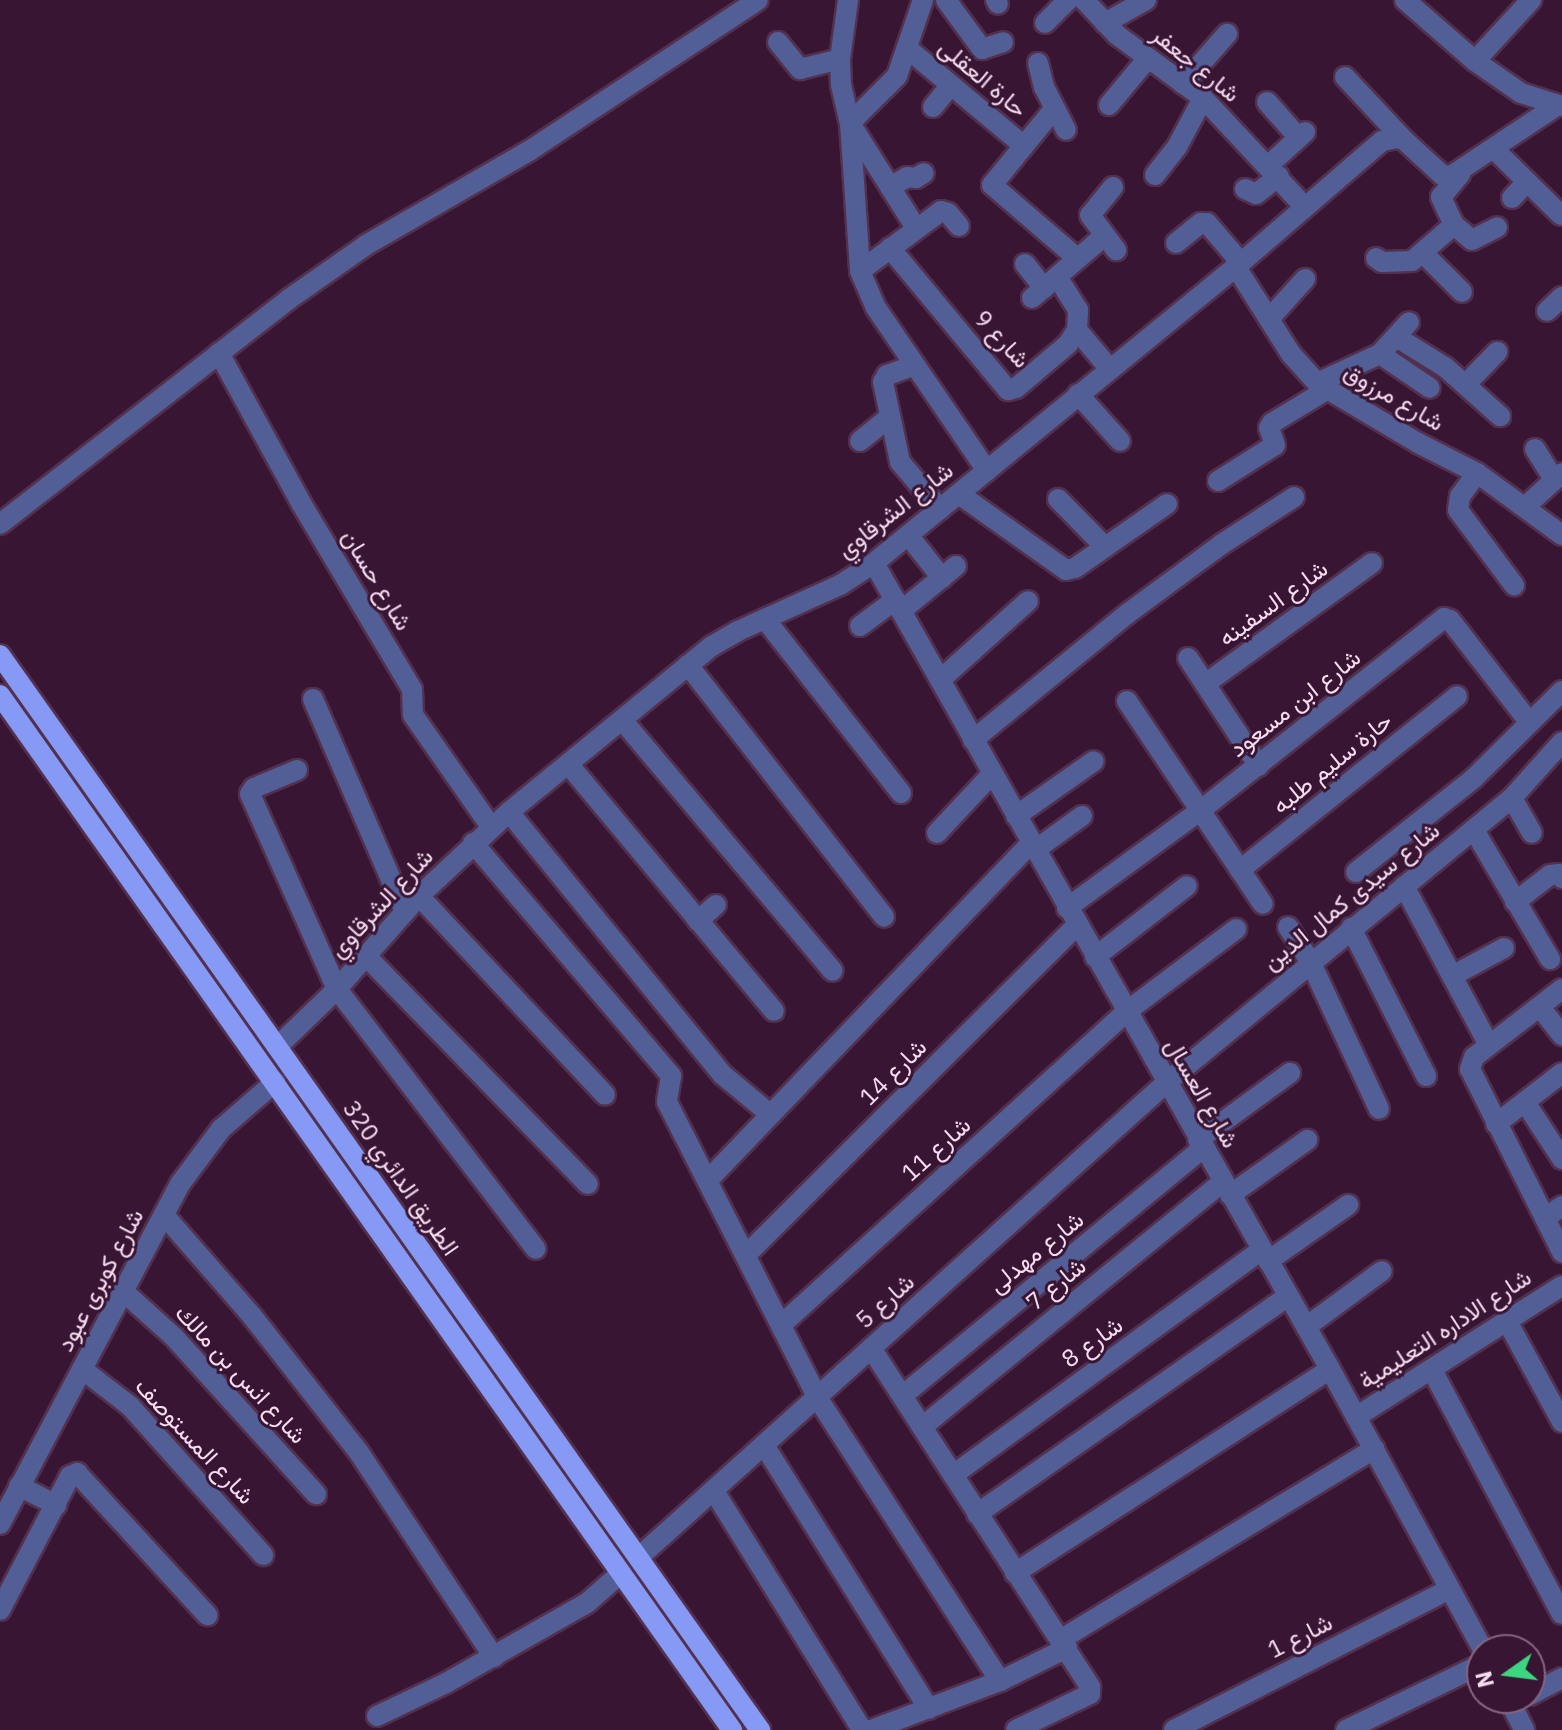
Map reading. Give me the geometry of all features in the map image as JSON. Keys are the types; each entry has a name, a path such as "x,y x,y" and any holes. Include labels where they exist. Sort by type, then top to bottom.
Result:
{"main road":[{"name":"الطريق الدائري 320","path":"0,655 760,1730"},
{"name":"الطريق الدائري 320","path":"3,706 129,874 732,1730"},
{"path":"129,874 146,862"}],"street":[{"path":"0,524 219,353 366,245 529,151 758,0"},
{"path":"848,0 840,59 841,85 850,123 860,271 876,308 987,471"},
{"path":"850,123 897,76 923,0"},
{"path":"946,0 982,49 1003,42"},
{"path":"1045,23 1068,0"},
{"name":"شارع جعفر","path":"1084,0 1105,23 1147,59 1203,98 1305,207"},
{"path":"1105,23 1146,0"},
{"path":"1405,0 1475,61 1521,93 1560,106"},
{"path":"1475,61 1531,0"},
{"path":"1183,84 1227,34"},
{"path":"778,42 800,69 840,59"},
{"name":"حارة العقلى","path":"908,49 1024,146"},
{"path":"1109,105 1147,59"},
{"path":"1038,63 1054,109 1066,130"},
{"path":"1345,77 1442,175 1460,174"},
{"path":"933,107 951,85"},
{"path":"1155,175 1173,153 1203,98"},
{"path":"1245,189 1256,194 1302,135 1267,102"},
{"path":"1497,227 1472,240 1454,225 1441,197 1460,174 1560,106"},
{"path":"1054,109 994,182 993,189 1078,259"},
{"path":"850,123 916,228"},
{"name":"شارع الشرقاوي","path":"277,1047 337,989 419,896 473,843 688,665 712,646 840,585 874,563 1238,265 1382,141 1389,138 1404,140"},
{"path":"1494,149 1561,215"},
{"path":"890,187 907,177 916,178 924,173"},
{"path":"1512,198 1527,182"},
{"path":"1044,288 1078,259 1110,243 1090,215 1113,187"},
{"path":"860,271 941,211 948,213 959,226"},
{"name":"شارع مرزوق","path":"1176,243 1204,222 1215,230 1302,369 1322,386 1418,443 1477,473 1562,535"},
{"path":"1376,258 1382,262 1396,259 1412,261 1454,225"},
{"name":"شارع 9","path":"890,248 1008,390 1016,388 1068,344 1077,330"},
{"path":"1423,253 1462,292"},
{"path":"1025,264 1044,288 1078,310 1077,330 1109,368"},
{"path":"1269,319 1305,279"},
{"path":"1218,481 1275,445 1269,428 1272,423 1322,386 1380,354 1404,330 1422,351 1466,384 1500,416"},
{"path":"1466,384 1497,352"},
{"name":"شارع حسان","path":"219,353 301,503 412,689 413,715 491,827"},
{"path":"1380,354 1430,388"},
{"path":"915,365 883,379 900,462 940,509"},
{"path":"1078,394 1120,441"},
{"path":"860,441 890,417"},
{"path":"1525,507 1558,476 1535,449"},
{"path":"1477,473 1460,496 1458,510 1514,585"},
{"path":"959,494 1066,570 1075,568 1167,504"},
{"path":"973,740 1127,614 1222,544 1294,497"},
{"path":"1058,499 1105,547"},
{"path":"860,626 949,572 908,535"},
{"name":"شارع العسال","path":"874,563 1330,1369 1474,1634"},
{"name":"شارع السفينه","path":"1205,684 1372,563"},
{"path":"940,680 1028,601"},
{"name":"شارع ابن مسعود","path":"1072,916 1444,618 1450,620 1529,722"},
{"path":"765,619 901,793"},
{"path":"1188,658 1259,766"},
{"path":"688,665 884,917"},
{"path":"1356,872 1473,779 1562,691"},
{"name":"حارة سليم طلبه","path":"1240,870 1457,696"},
{"path":"313,699 405,912"},
{"path":"1127,701 1263,904"},
{"path":"623,721 833,971"},
{"name":"شارع سيدى كمال الدين","path":"1166,1083 1310,961 1512,798 1560,750"},
{"path":"1016,816 1094,761"},
{"path":"569,765 774,1011"},
{"path":"297,770 254,788 250,794 337,989 536,1249"},
{"path":"937,833 992,774"},
{"path":"1512,798 1532,833"},
{"path":"509,812 723,1075 771,1115"},
{"path":"708,1180 1033,847 1082,816"},
{"path":"1474,830 1550,959"},
{"path":"473,843 671,1076 667,1102 817,1397 1000,1681"},
{"path":"1515,902 1550,875 1562,878"},
{"path":"1095,957 1187,886"},
{"path":"1404,886 1489,1045"},
{"path":"419,896 605,1095"},
{"path":"698,921 716,905"},
{"name":"شارع 14","path":"746,1255 1072,916"},
{"path":"1288,927 1310,961 1379,1109"},
{"path":"1351,928 1426,1076"},
{"name":"شارع 11","path":"781,1325 1126,1012 1236,929"},
{"path":"1452,976 1504,948"},
{"path":"366,956 588,1184"},
{"path":"1562,989 1474,1057 1470,1069 1562,1252"},
{"path":"1540,1007 1562,1035"},
{"name":"شارع مهدلى","path":"902,1396 1290,1073"},
{"path":"1496,1124 1562,1075"},
{"name":"شارع كوبرى عبود","path":"0,1524 180,1184 214,1138 246,1105 275,1082"},
{"name":"شارع 5","path":"639,1557 1166,1083"},
{"path":"1525,1102 1562,1159"},
{"name":"شارع 7","path":"922,1427 1226,1188 1307,1140"},
{"name":"شارع 8","path":"953,1475 1265,1256 1348,1205"},
{"path":"1545,1218 1562,1206"},
{"path":"164,1215 252,1316 358,1451 494,1657"},
{"path":"1306,1327 1382,1271"},
{"name":"شارع الاداره التعليمية","path":"1356,1417 1562,1286"},
{"name":"شارع انس بن مالك","path":"124,1292 174,1337 316,1494"},
{"path":"977,1514 1288,1296"},
{"path":"1507,1321 1562,1422"},
{"path":"871,1348 1090,1687 1090,1694 1016,1730"},
{"name":"شارع المستوصف","path":"82,1369 130,1406 263,1555"},
{"path":"1015,1573 1330,1369"},
{"path":"1432,1370 1562,1614"},
{"path":"764,1445 929,1709"},
{"path":"871,1730 1000,1681 1374,1449"},
{"path":"0,1610 70,1476 80,1475 207,1615"},
{"path":"19,1486 56,1505"},
{"path":"714,1491 862,1730"},
{"path":"377,1716 494,1657 587,1603 621,1573"},
{"name":"شارع 1","path":"1174,1730 1450,1589"},
{"path":"1346,1730 1466,1672"}]}
